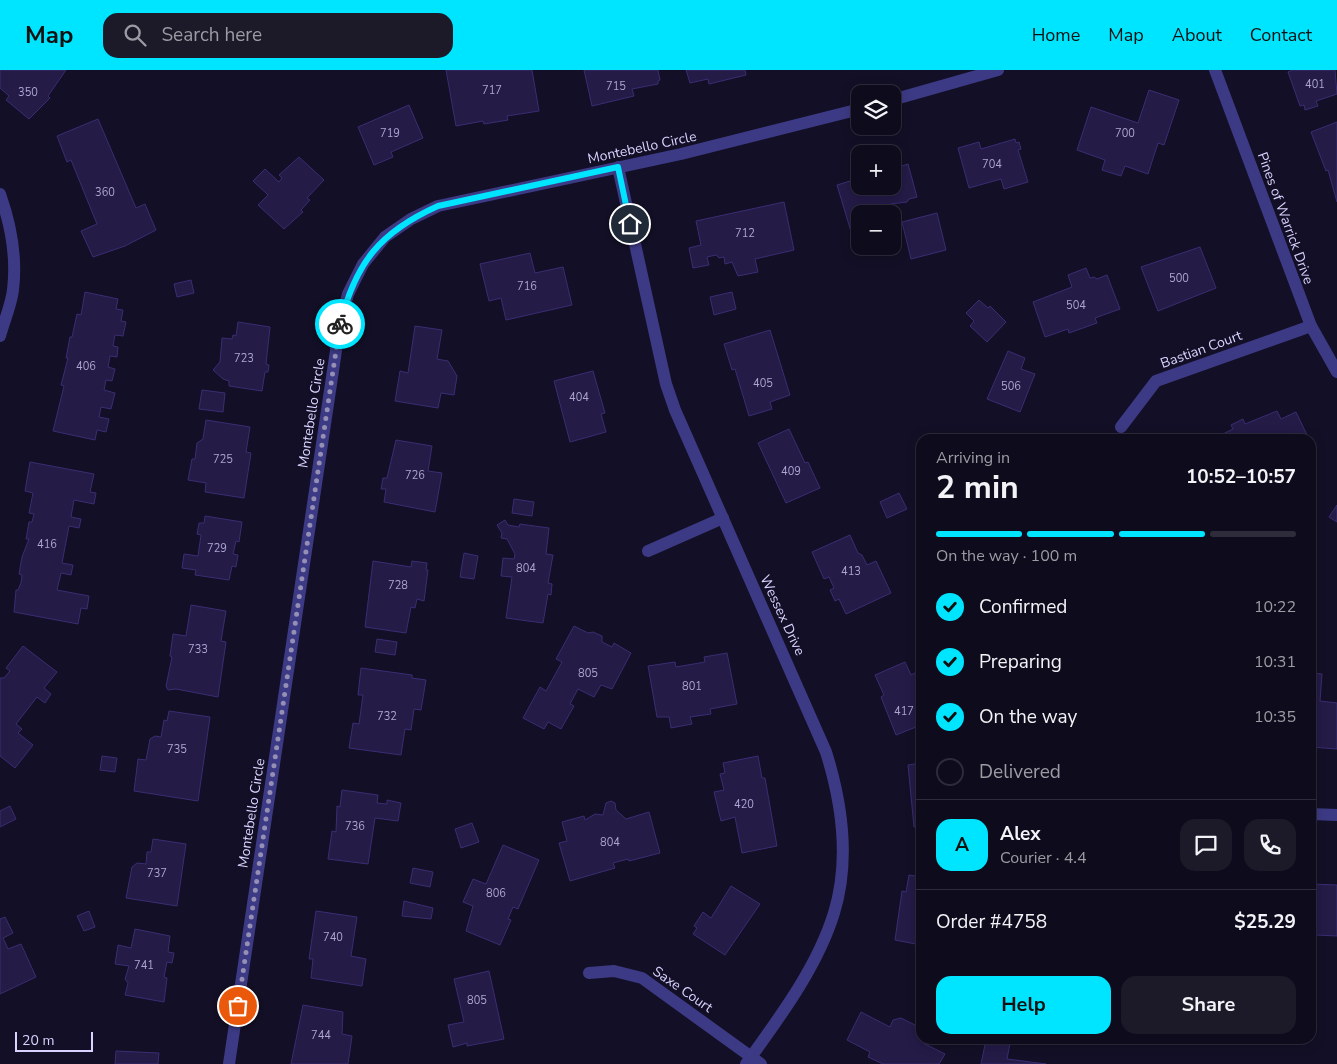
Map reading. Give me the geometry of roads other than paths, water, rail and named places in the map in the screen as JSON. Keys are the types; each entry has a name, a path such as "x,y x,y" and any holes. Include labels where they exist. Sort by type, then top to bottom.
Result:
{"street":[{"path":"901,97 998,70"},
{"name":"Pines of Warrick Drive","path":"1215,70 1311,326 1337,372"},
{"name":"Montebello Circle","path":"229,1064 340,324 348,294 363,264 385,237 411,219 453,202 681,154 851,111"},
{"name":"Wessex Drive","path":"618,167 666,384 826,752 839,800 842,826 839,888 834,912 826,935 753,1061"},
{"path":"0,194 13,239 14,265 13,292 0,336"},
{"name":"Bastian Court","path":"1121,427 1156,381 1311,326"},
{"path":"648,551 723,518"},
{"path":"1316,814 1337,815"},
{"name":"Saxe Court","path":"589,973 614,971 642,978 753,1061"}]}
